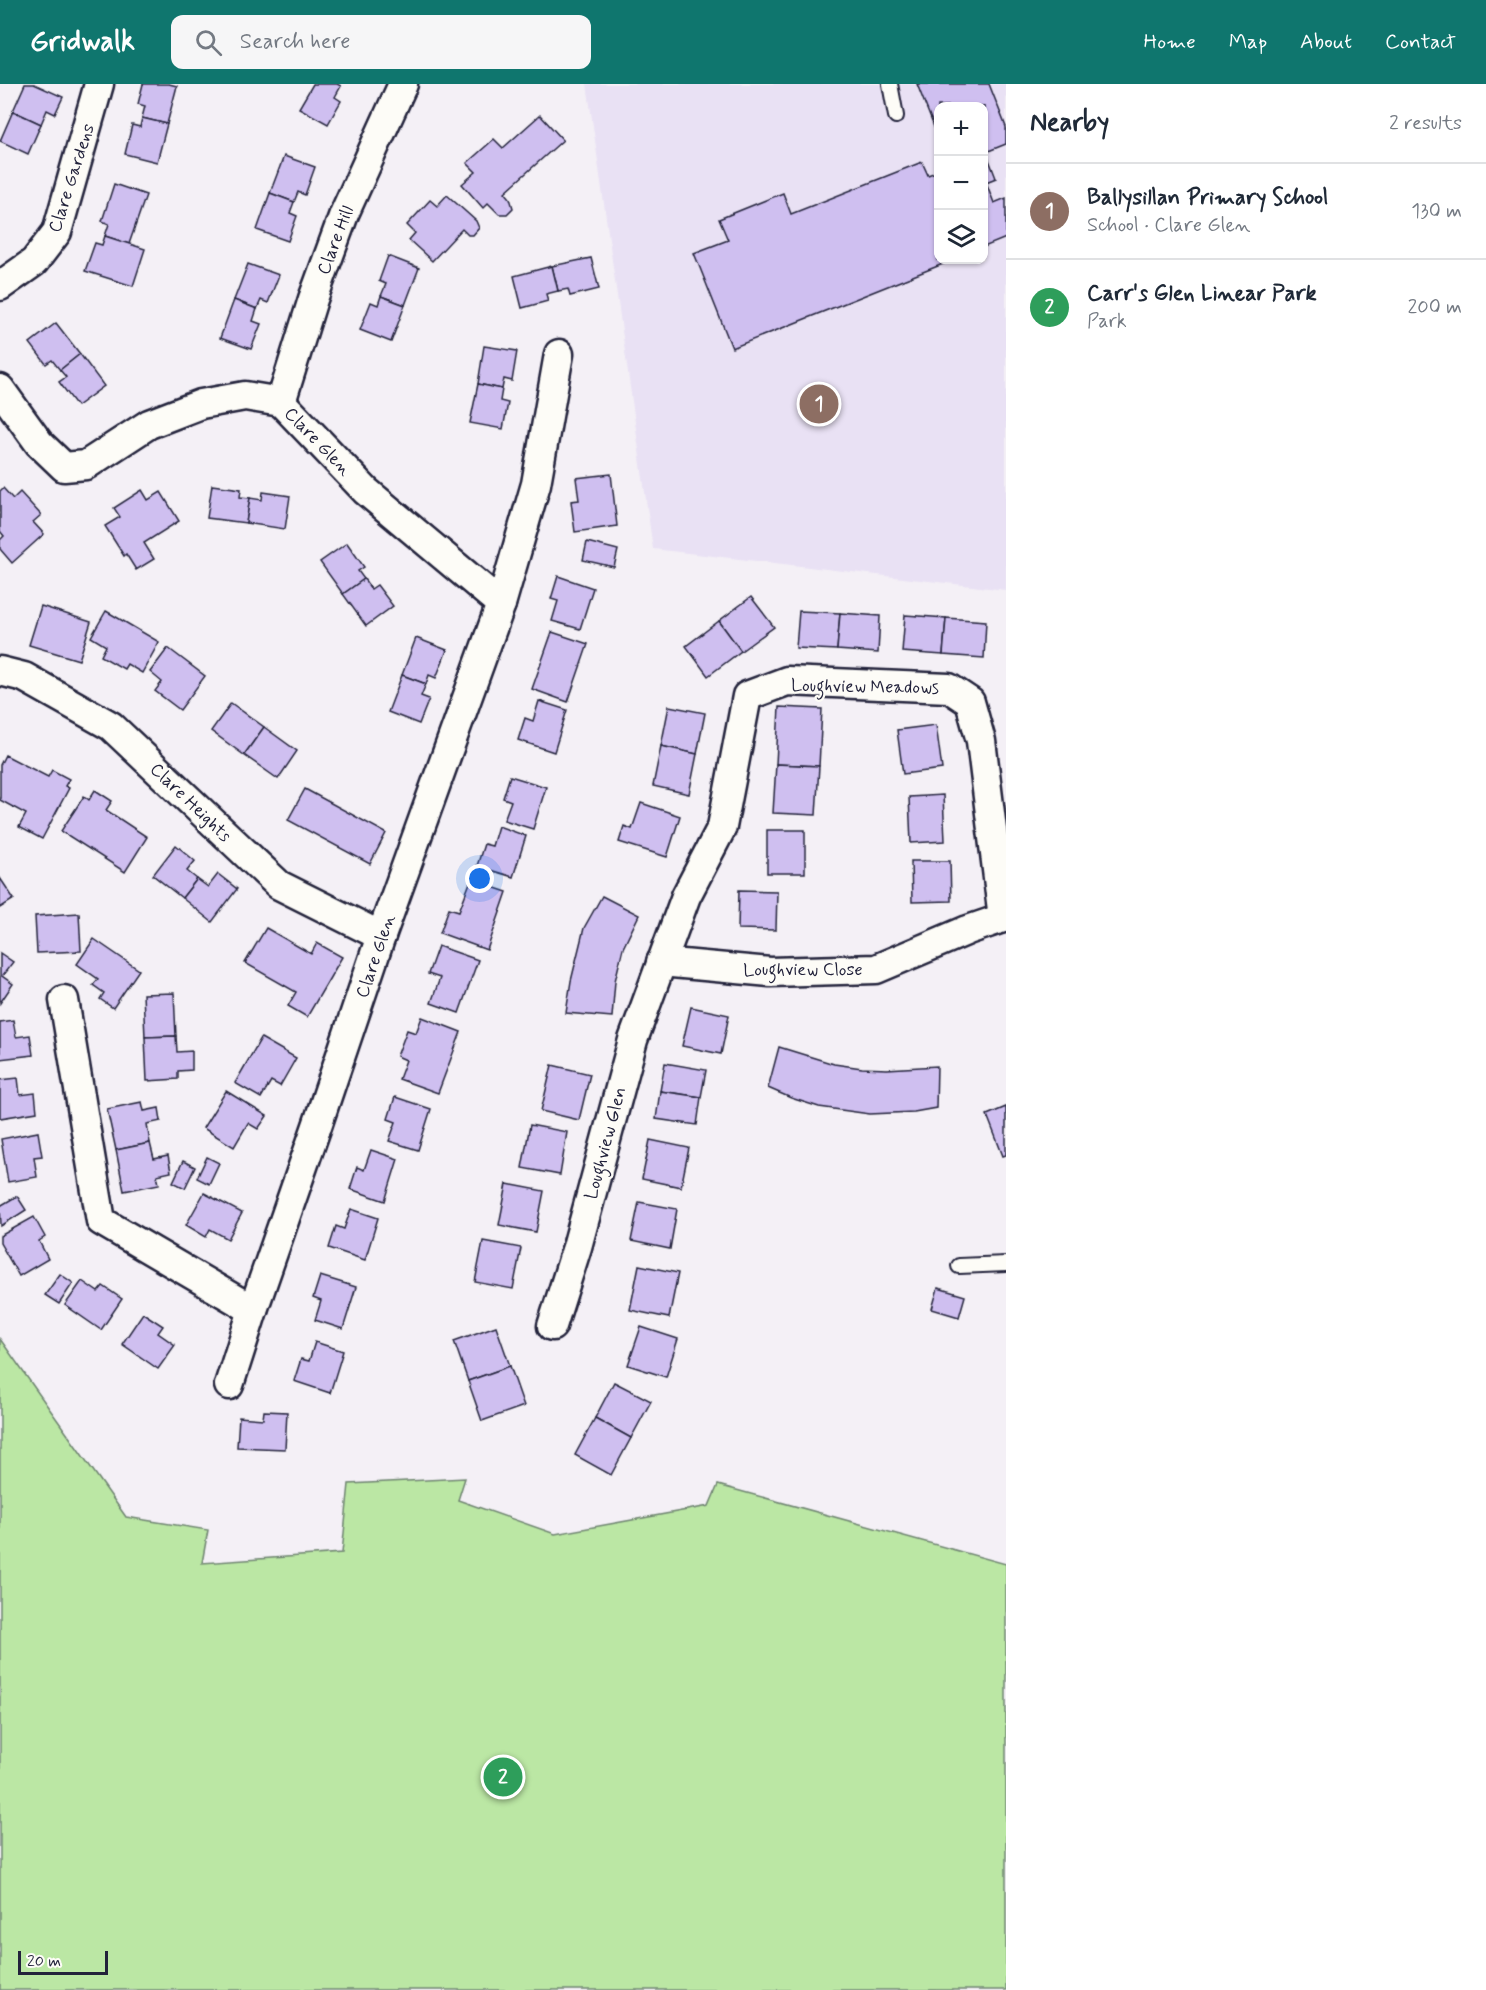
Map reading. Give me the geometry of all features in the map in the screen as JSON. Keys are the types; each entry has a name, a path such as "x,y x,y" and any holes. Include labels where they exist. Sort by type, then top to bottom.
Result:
{"street":[{"name":"Clare Gardens","path":"0,286 34,262 57,232 99,84"},
{"name":"Clare Hill","path":"281,402 313,299 344,214 403,84"},
{"name":"Clare Glen","path":"230,1385 253,1310 381,936 501,603 536,483 559,354"},
{"name":"Clare Glen","path":"0,389 39,443 64,467 86,465 149,424 201,404 246,396 281,402 366,491 501,603"},
{"name":"Clare Heights","path":"0,671 24,678 111,726 279,885 381,936"},
{"name":"Loughview Meadows","path":"662,962 686,896 722,827 747,696 787,681 949,688 970,702 981,741 1004,918"},
{"name":"Loughview Close","path":"662,962 770,972 876,969 968,930 1004,918"},
{"name":"Loughview Glen","path":"552,1326 577,1246 633,1040 662,962"},
{"path":"64,1000 101,1221 253,1310"}],"lane":[{"path":"890,84 896,116"},
{"path":"959,1266 1006,1264"}],"shaded area":[{"path":"587,84 1006,84 1006,590 653,549"}],"green space":[{"path":"0,1339 126,1517 208,1530 202,1563 342,1553 349,1484 465,1478 458,1500 555,1534 709,1506 718,1485 1006,1564 1006,1990 0,1990"}],"building":[{"path":"25,84 34,84 63,97 55,114 47,110 41,124 13,111"},
{"path":"143,84 177,86 167,124 142,118 145,106 138,104"},
{"path":"313,84 341,86 335,97 341,101 328,124 299,108"},
{"path":"917,84 989,84 1006,127 1006,144 988,151 988,102 934,102 934,127"},
{"path":"13,111 41,124 28,154 0,141"},
{"path":"540,115 563,140 505,192 513,208 507,214 499,214 488,203 483,208 462,184 476,172 467,163 494,139 503,148"},
{"path":"142,118 167,124 157,162 125,154 132,125 140,127"},
{"path":"284,156 315,167 305,195 298,192 294,202 270,193"},
{"path":"988,157 996,178 988,181"},
{"path":"922,162 928,175 934,173 934,264 943,264 732,348 694,253 728,240 719,219 783,193 791,214"},
{"path":"114,184 146,195 129,244 105,236 109,224 102,221"},
{"path":"988,187 994,203 1006,198 1006,238 988,245"},
{"path":"270,193 294,202 290,213 297,216 288,241 257,230"},
{"path":"447,195 476,221 479,228 473,235 468,235 462,229 432,261 409,240 415,233 407,225 430,200 437,206"},
{"path":"105,236 145,249 133,286 85,271 95,243 102,245"},
{"path":"388,256 419,268 405,305 381,296 386,284 379,281"},
{"path":"591,258 599,289 570,296 568,289 558,291 552,266"},
{"path":"248,264 279,275 268,303 261,300 257,309 234,300"},
{"path":"552,266 558,291 546,294 548,301 522,308 514,276"},
{"path":"381,296 405,305 391,342 360,330 371,302 378,305"},
{"path":"234,300 257,309 253,321 261,324 251,349 220,338"},
{"path":"56,323 80,354 60,370 52,360 46,364 30,343"},
{"path":"484,346 517,351 512,381 504,379 502,389 478,384"},
{"path":"80,354 104,386 77,406 59,382 66,377 60,370"},
{"path":"478,384 502,389 500,401 508,403 503,429 470,423"},
{"path":"611,474 617,526 575,532 571,501 579,500 576,478"},
{"path":"212,485 241,489 240,497 250,498 246,523 207,518"},
{"path":"3,488 13,499 20,492 41,515 33,522 44,534 12,563 0,549 0,540 4,536 0,531 0,491"},
{"path":"142,490 148,500 161,492 179,521 144,543 154,559 136,570 105,526 120,517 114,508"},
{"path":"263,492 290,496 285,529 246,523 250,498 262,500"},
{"path":"587,542 618,550 614,567 583,560"},
{"path":"347,543 364,567 358,571 364,579 343,594 320,562"},
{"path":"558,576 593,588 580,629 552,621 558,601 551,599"},
{"path":"364,579 371,589 377,585 393,606 366,626 343,594"},
{"path":"751,597 774,627 741,651 719,621"},
{"path":"41,606 91,622 79,660 29,645"},
{"path":"106,611 159,642 142,673 127,664 124,669 101,656 106,646 91,637"},
{"path":"799,611 840,613 837,650 796,648"},
{"path":"840,613 880,616 878,653 837,650"},
{"path":"905,615 946,618 943,655 902,652"},
{"path":"946,618 986,621 984,658 943,655"},
{"path":"719,621 741,651 708,676 686,646"},
{"path":"552,632 588,644 568,702 532,689"},
{"path":"416,638 447,650 436,678 429,675 426,684 402,675"},
{"path":"168,648 205,676 180,710 155,691 162,682 150,672"},
{"path":"402,675 426,684 421,696 429,699 419,724 388,712"},
{"path":"539,701 567,710 554,752 518,740 525,718 533,721"},
{"path":"231,703 264,727 244,755 211,731"},
{"path":"669,706 705,713 697,754 661,746"},
{"path":"779,707 822,709 819,766 776,764"},
{"path":"936,725 942,769 903,774 897,730"},
{"path":"264,727 297,751 278,779 244,755"},
{"path":"661,746 697,754 689,794 653,786"},
{"path":"5,755 48,777 52,770 69,779 65,786 69,788 42,839 19,827 26,814 0,800 0,765"},
{"path":"776,764 819,766 816,815 773,813"},
{"path":"510,776 546,787 533,829 504,820 511,801 503,798"},
{"path":"305,789 386,833 370,864 288,820"},
{"path":"95,790 112,801 106,810 147,837 125,872 61,831 84,796 89,800"},
{"path":"943,795 945,841 911,843 909,797"},
{"path":"641,803 680,816 667,857 619,842 624,826 632,829"},
{"path":"498,826 526,836 513,877 477,866 484,844 492,846"},
{"path":"767,830 805,830 805,873 767,873"},
{"path":"176,845 195,861 187,871 197,879 182,898 153,875"},
{"path":"911,861 950,861 951,901 912,902"},
{"path":"218,874 237,889 212,922 182,898 197,879 208,887"},
{"path":"0,878 14,899 0,908"},
{"path":"471,880 507,892 487,950 440,933 449,908 459,911"},
{"path":"739,890 777,891 776,930 738,929"},
{"path":"602,896 639,915 623,948 615,981 612,1017 566,1013 584,928"},
{"path":"79,913 81,951 37,953 35,916"},
{"path":"266,928 311,954 317,943 342,957 307,1017 288,1006 296,992 245,963"},
{"path":"94,939 139,970 113,1008 100,999 104,993 93,985 98,979 77,964"},
{"path":"438,946 478,960 459,1013 431,1003 440,978 428,974"},
{"path":"0,953 13,962 2,976 13,984 0,1003"},
{"path":"174,993 176,1036 145,1037 143,994"},
{"path":"691,1007 729,1015 721,1054 682,1046"},
{"path":"422,1017 461,1032 438,1093 399,1079 406,1060 397,1056 407,1030 416,1033"},
{"path":"13,1020 16,1037 30,1035 33,1055 0,1059 0,1022"},
{"path":"176,1036 177,1052 192,1051 192,1070 178,1071 178,1079 147,1081 145,1037"},
{"path":"261,1038 296,1058 280,1086 271,1081 261,1098 235,1083"},
{"path":"779,1047 834,1064 862,1068 937,1066 936,1108 914,1112 870,1114 819,1107 791,1098 768,1088"},
{"path":"665,1063 706,1070 701,1097 660,1091"},
{"path":"552,1065 590,1074 579,1120 541,1111"},
{"path":"18,1078 20,1095 35,1093 37,1112 0,1118 0,1080"},
{"path":"226,1091 267,1116 258,1129 248,1123 234,1147 203,1128"},
{"path":"660,1091 701,1097 697,1125 656,1119"},
{"path":"395,1097 431,1109 418,1150 389,1141 396,1122 388,1119"},
{"path":"142,1102 144,1111 159,1108 161,1121 147,1124 150,1143 116,1150 107,1109"},
{"path":"1006,1107 1006,1155 1003,1156 987,1115"},
{"path":"530,1125 567,1132 560,1175 522,1168"},
{"path":"38,1132 42,1156 34,1157 37,1177 8,1182 1,1139"},
{"path":"650,1140 689,1148 681,1187 642,1179"},
{"path":"150,1143 154,1159 168,1156 171,1172 157,1175 159,1184 124,1191 116,1150"},
{"path":"371,1150 398,1159 385,1201 350,1189 357,1167 364,1170"},
{"path":"207,1157 219,1163 209,1184 197,1178"},
{"path":"183,1161 195,1167 185,1188 173,1182"},
{"path":"507,1184 544,1191 536,1232 499,1225"},
{"path":"204,1193 242,1213 228,1239 210,1229 206,1237 186,1225"},
{"path":"17,1196 26,1210 1,1226 0,1206"},
{"path":"639,1202 677,1209 670,1249 631,1241"},
{"path":"351,1209 378,1218 365,1260 329,1248 336,1226 344,1229"},
{"path":"34,1217 45,1237 39,1241 48,1259 19,1276 0,1243 0,1236"},
{"path":"483,1241 521,1248 513,1289 475,1282"},
{"path":"639,1265 678,1273 669,1318 630,1310"},
{"path":"60,1274 73,1283 59,1304 45,1295"},
{"path":"320,1276 356,1287 343,1329 315,1320 321,1301 313,1298"},
{"path":"82,1281 98,1292 103,1286 122,1299 101,1330 65,1305"},
{"path":"938,1288 965,1296 959,1317 932,1309"},
{"path":"143,1313 163,1326 158,1333 175,1345 158,1369 122,1344"},
{"path":"496,1326 510,1366 468,1381 454,1341"},
{"path":"641,1327 678,1339 666,1377 628,1365"},
{"path":"315,1342 343,1351 330,1393 294,1381 301,1359 309,1361"},
{"path":"510,1366 524,1406 482,1421 468,1381"},
{"path":"614,1382 651,1401 631,1438 595,1418"},
{"path":"264,1411 287,1412 285,1449 237,1447 239,1417 263,1419"},
{"path":"595,1418 631,1438 611,1475 575,1455"}],"place":[{"name":"Ballysillan Primary School","path":"819,404"},
{"name":"Carr's Glen Linear Park","path":"503,1777"}]}
